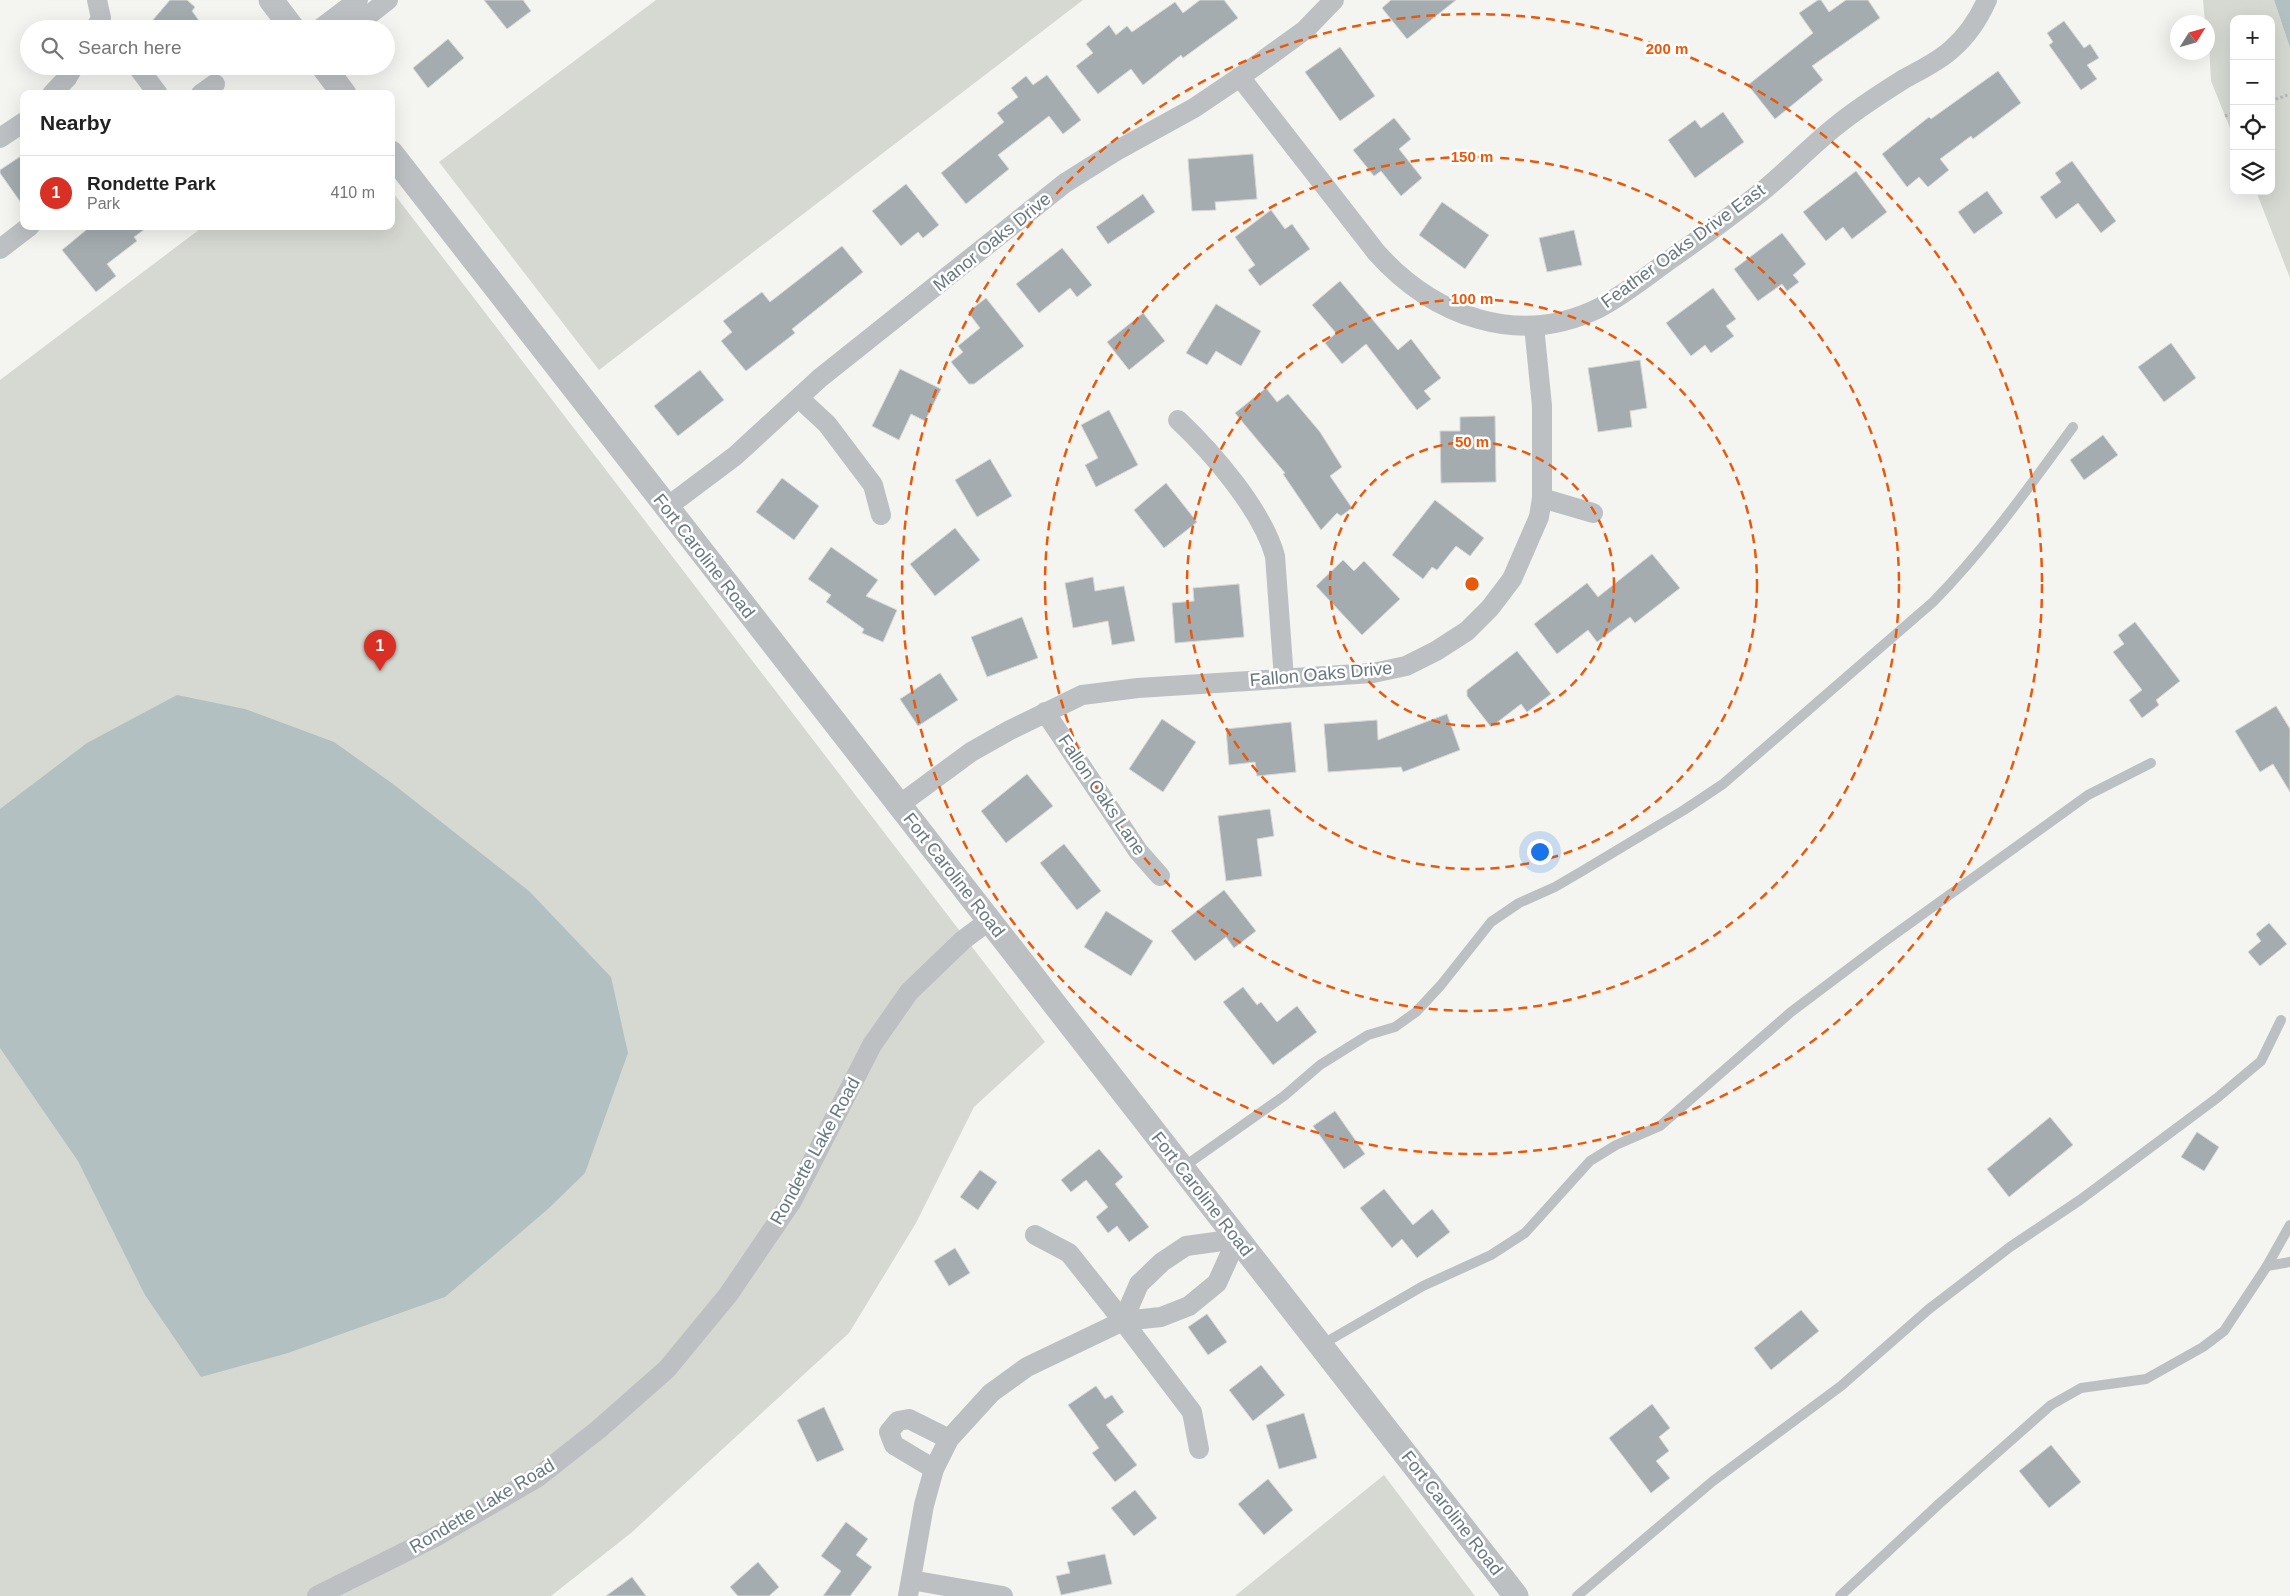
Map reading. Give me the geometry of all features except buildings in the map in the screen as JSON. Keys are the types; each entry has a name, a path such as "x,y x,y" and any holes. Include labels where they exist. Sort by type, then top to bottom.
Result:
{"street":[{"path":"271,0 286,20"},
{"path":"332,20 358,0"},
{"path":"362,20 388,0"},
{"name":"Manor Oaks Drive","path":"666,507 735,456 820,378 1065,183 1116,151 1194,108 1240,77 1305,30 1334,0"},
{"name":"Feather Oaks Drive East","path":"1240,77 1376,252 1394,272 1416,290 1452,311 1477,320 1534,326 1571,318 1598,309 1688,247 1764,190 1842,121 1868,102 1952,49 1980,14 1987,0"},
{"path":"56,90 69,75"},
{"path":"144,75 155,90"},
{"path":"330,75 341,90"},
{"path":"0,138 20,125"},
{"name":"Fort Caroline Road","path":"395,158 1516,1596"},
{"path":"2,244 24,230"},
{"name":"Fallon Oaks Drive","path":"899,805 971,752 1045,712 1082,695 1111,690 1374,673 1406,666 1436,651 1467,631 1490,608 1512,579 1539,517 1542,498 1542,406 1534,326"},
{"path":"800,398 827,424 873,485 881,515"},
{"path":"1178,420 1208,450 1260,518 1270,539 1275,556 1284,678"},
{"path":"1542,498 1593,513"},
{"name":"Fallon Oaks Lane","path":"1045,712 1138,851 1160,876"},
{"name":"Rondette Lake Road","path":"317,1596 435,1537 538,1477 599,1429 667,1369 728,1295 792,1201 872,1045 909,992 963,940 990,920"},
{"path":"1035,1235 1069,1253 1123,1321 1192,1412 1199,1449"},
{"path":"1123,1321 1139,1284 1162,1262 1186,1246 1238,1239"},
{"path":"1003,1596 909,1588 924,1505 934,1468 949,1439 991,1393 1027,1367 1123,1321 1161,1317 1188,1306 1217,1283 1238,1239"},
{"path":"934,1468 894,1445 890,1432 898,1422 908,1419 949,1439"}],"lane":[{"path":"1182,1168 1284,1096 1320,1066 1368,1035 1395,1027 1416,1012 1441,985 1491,922 1519,903 1555,887 1584,870 1684,810 1723,784 1933,602 2014,509 2072,427"},
{"path":"1320,1345 1423,1286 1491,1255 1525,1233 1590,1161 1616,1145 1660,1126 1791,1012 1884,942 2088,795 2150,763"},
{"path":"1577,1596 1713,1481 1841,1386 1936,1304 2010,1247 2080,1200 2217,1098 2261,1061 2281,1020"},
{"path":"1840,1596 1940,1503 2051,1405 2081,1388 2146,1379 2224,1331 2267,1266 2290,1225"},
{"path":"2267,1266 2290,1262"}],"path":[{"path":"2275,100 2290,94"},
{"path":"2225,116 2230,114"}],"shaded area":[{"path":"656,0 1083,0 599,370 439,162"},
{"path":"2203,0 2274,0 2290,48 2290,278 2258,195 2275,195 2275,15 2230,15 2230,128 2211,81 2210,60 2215,60 2215,15 2204,15"},
{"path":"2274,0 2290,0 2290,48"},
{"path":"395,195 1045,1042 974,1107 916,1223 849,1333 631,1533 551,1596 0,1596 0,380 199,230 395,230"},
{"path":"177,695 245,709 334,742 393,784 529,891 611,977 628,1053 585,1173 548,1209 445,1297 288,1353 201,1377 145,1295 78,1161 0,1048 0,809 87,743"},
{"path":"1384,1475 1475,1596 1235,1596"}],"place":[{"name":"Rondette Park","path":"380,671"}]}
